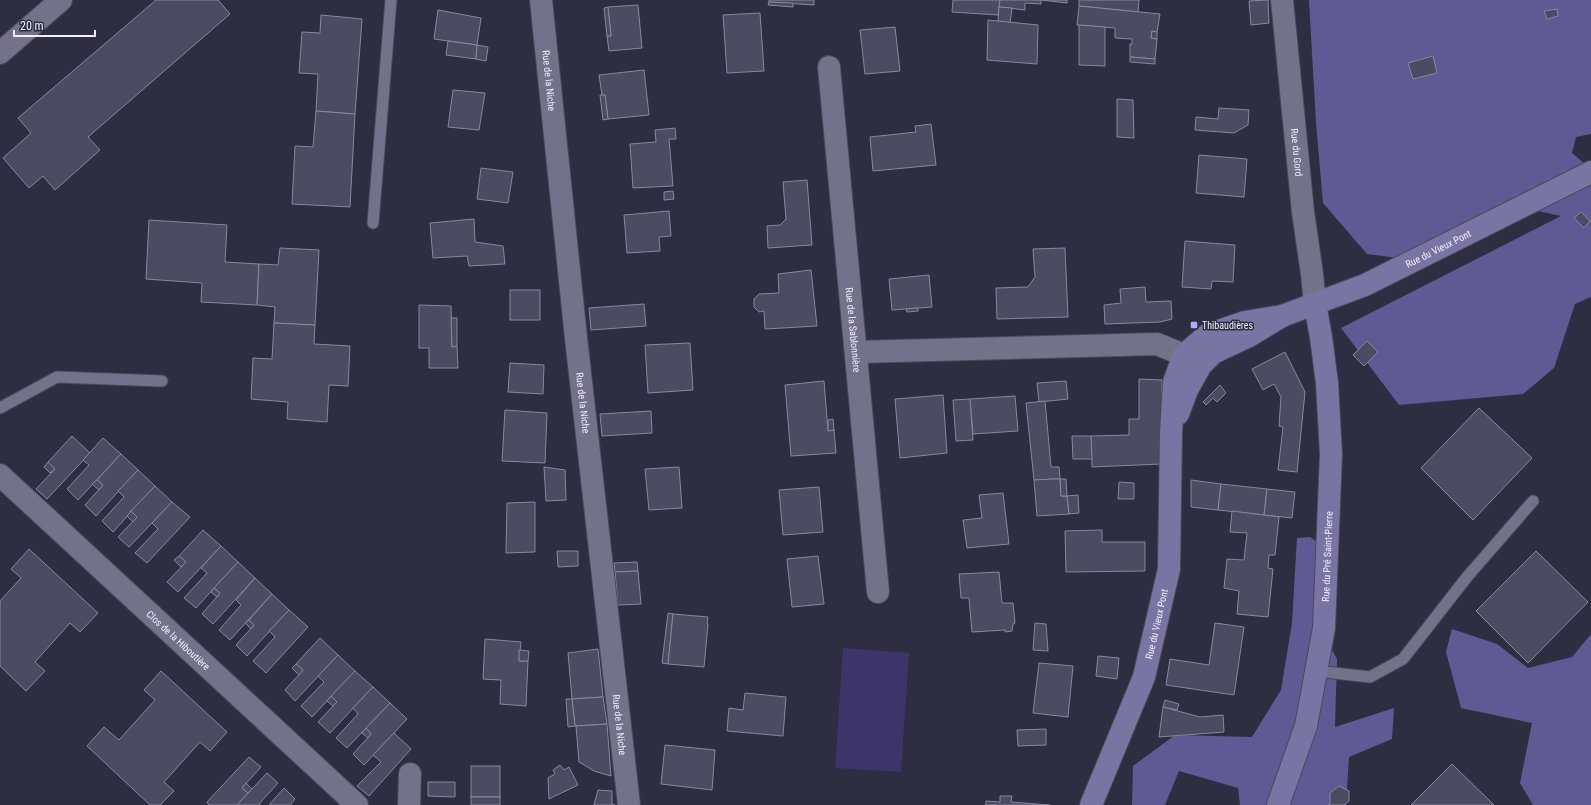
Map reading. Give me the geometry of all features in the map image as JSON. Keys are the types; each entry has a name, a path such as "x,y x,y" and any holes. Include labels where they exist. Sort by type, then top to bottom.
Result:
{"street":[{"path":"0,53 61,0"},
{"name":"Rue de la Niche","path":"542,0 576,338 629,805"},
{"name":"Rue du Gord","path":"1282,0 1303,212 1315,304"},
{"name":"Rue de la Sablonnière","path":"829,67 878,592"},
{"name":"Rue du Vieux Pont","path":"1091,805 1144,677 1169,569 1171,432 1187,390 1192,360 1213,353 1249,336 1282,316 1365,285 1591,172"},
{"name":"Rue du Pré Saint-Pierre","path":"1278,805 1306,726 1324,628 1331,454 1327,383 1315,304"},
{"path":"856,352 1157,344 1192,360"},
{"name":"Clos de la Hiboutière","path":"0,475 357,805"},
{"path":"409,805 410,774"}],"lane":[{"path":"373,223 391,0"},
{"path":"0,408 57,377 162,381"},
{"path":"1316,671 1370,677 1403,659 1467,577 1533,501"}],"shaded area":[{"path":"1309,0 1591,0 1591,134 1576,137 1572,153 1591,169 1591,297 1575,304 1554,368 1523,394 1399,405 1341,328 1561,216 1533,210 1428,262 1367,254 1323,203 1316,123"},
{"path":"1310,537 1321,545 1316,620 1337,659 1335,727 1394,708 1392,739 1349,757 1346,805 1240,805 1238,788 1179,771 1165,805 1132,805 1133,766 1175,735 1252,737 1281,690 1292,623 1297,538"},
{"path":"1452,629 1497,644 1528,668 1572,657 1591,634 1591,805 1533,805 1520,783 1532,723 1461,708 1446,652"},
{"path":"843,648 909,653 901,772 835,768"}],"building":[{"path":"156,0 218,0 230,14 88,137 100,150 55,190 43,176 29,188 3,158 31,133 18,118"},
{"path":"769,0 814,0 814,5 769,2"},
{"path":"953,0 1000,0 998,15 952,12"},
{"path":"1000,0 1041,0 1041,4 1025,3 1025,10 999,7"},
{"path":"1041,0 1067,0 1067,3"},
{"path":"1079,0 1139,0 1138,12 1079,6"},
{"path":"1268,0 1269,23 1251,25 1249,1"},
{"path":"769,2 793,3 793,7 768,5"},
{"path":"638,5 642,48 609,51 607,36 611,36 608,7"},
{"path":"1079,6 1160,14 1157,32 1152,31 1151,38 1157,39 1155,59 1130,57 1130,44 1132,44 1132,39 1115,38 1115,28 1077,25"},
{"path":"608,7 611,36 607,36 604,8"},
{"path":"999,7 1012,8 1010,23 998,22"},
{"path":"1557,9 1558,16 1547,19 1544,11"},
{"path":"438,10 481,18 477,45 434,39"},
{"path":"760,13 764,71 727,73 723,15"},
{"path":"321,15 362,19 355,114 316,111 318,74 299,73 302,32 320,33"},
{"path":"988,20 1038,25 1037,64 987,60"},
{"path":"1079,25 1105,27 1105,66 1079,65"},
{"path":"895,27 900,71 865,74 860,30"},
{"path":"1152,31 1157,32 1157,39 1151,38"},
{"path":"448,41 477,45 476,59 446,55"},
{"path":"477,45 488,47 486,61 476,59"},
{"path":"1433,56 1437,73 1413,79 1408,63"},
{"path":"1130,57 1155,59 1155,64 1130,62"},
{"path":"644,70 649,115 608,119 605,95 602,95 599,75"},
{"path":"453,90 485,93 479,130 448,127"},
{"path":"600,95 605,95 608,119 603,120"},
{"path":"1117,99 1133,100 1134,138 1117,137"},
{"path":"1219,108 1249,110 1248,125 1234,133 1195,130 1196,117 1218,119"},
{"path":"316,111 355,114 350,207 292,204 295,146 313,147"},
{"path":"931,124 936,165 873,171 870,137 916,132 915,126"},
{"path":"675,128 676,139 669,139 673,186 633,188 630,144 656,142 655,130"},
{"path":"1199,155 1247,159 1244,197 1196,193"},
{"path":"481,168 513,172 508,203 477,199"},
{"path":"807,180 812,245 768,248 767,226 780,225 786,219 783,182"},
{"path":"673,191 674,199 664,200 664,192"},
{"path":"669,211 671,236 659,237 660,251 627,253 624,215"},
{"path":"1581,212 1590,221 1584,228 1574,218"},
{"path":"474,219 475,242 503,246 505,264 469,266 467,256 433,258 430,223"},
{"path":"149,220 227,225 225,262 259,264 257,305 201,302 202,283 146,279"},
{"path":"1185,241 1235,245 1233,282 1212,281 1211,289 1182,287"},
{"path":"280,248 319,250 315,325 274,323 275,307 257,305 259,264 278,265"},
{"path":"1065,248 1068,317 997,319 996,288 1028,287 1035,277 1033,249"},
{"path":"811,270 817,326 765,329 764,311 759,312 754,307 754,299 759,294 779,293 778,274"},
{"path":"929,275 932,307 892,310 889,279"},
{"path":"1145,287 1146,302 1171,301 1172,319 1160,322 1105,324 1104,305 1121,303 1120,289"},
{"path":"510,290 540,290 540,320 510,320"},
{"path":"644,304 646,326 591,330 589,308"},
{"path":"419,305 451,306 452,347 457,346 458,368 429,368 429,348 419,348"},
{"path":"918,308 918,311 907,312 906,309"},
{"path":"451,318 457,318 457,346 452,347"},
{"path":"274,323 315,325 314,344 350,346 348,386 329,385 327,422 287,419 288,402 251,399 253,358 272,359"},
{"path":"1367,341 1378,352 1364,366 1353,355"},
{"path":"690,343 693,390 648,393 645,345"},
{"path":"1285,352 1305,392 1297,472 1278,470 1283,427 1279,426 1281,397 1274,384 1263,390 1252,369"},
{"path":"510,363 544,365 543,394 508,392"},
{"path":"1139,379 1162,380 1161,464 1092,467 1091,436 1129,435 1129,419 1139,419"},
{"path":"824,381 828,431 834,430 836,453 791,456 785,385"},
{"path":"1066,381 1068,399 1039,402 1037,383"},
{"path":"1220,385 1226,393 1217,402 1213,398 1206,405 1203,402"},
{"path":"943,395 947,453 900,458 895,399"},
{"path":"1015,396 1018,431 973,434 970,399"},
{"path":"970,399 973,440 956,441 953,400"},
{"path":"1045,401 1051,467 1059,467 1060,479 1034,480 1026,403"},
{"path":"1479,408 1532,458 1473,520 1421,468"},
{"path":"505,410 547,413 545,463 502,461"},
{"path":"651,411 652,433 602,436 600,414"},
{"path":"833,419 834,430 828,431 828,420"},
{"path":"72,436 90,453 47,499 36,489 55,469 48,462"},
{"path":"1072,436 1091,436 1092,459 1073,459"},
{"path":"103,438 121,454 78,500 67,489 89,465 83,460"},
{"path":"121,454 138,470 96,516 85,505 103,485 97,480"},
{"path":"48,462 55,469 50,473 44,467"},
{"path":"544,467 565,470 566,500 546,501"},
{"path":"679,467 682,508 649,510 645,469"},
{"path":"138,470 155,486 113,532 102,521 124,497 118,491"},
{"path":"1060,479 1061,496 1067,496 1069,514 1037,516 1034,480"},
{"path":"1060,479 1066,479 1067,496 1061,496"},
{"path":"97,480 103,485 99,490 92,484"},
{"path":"1191,480 1221,484 1218,510 1191,507"},
{"path":"1119,482 1134,483 1134,499 1118,499"},
{"path":"1221,484 1267,489 1264,515 1218,510"},
{"path":"155,486 172,502 129,547 118,537 137,517 131,511"},
{"path":"819,487 823,532 783,535 779,490"},
{"path":"1267,489 1295,492 1292,518 1264,515"},
{"path":"1003,493 1009,544 967,548 963,520 982,518 979,495"},
{"path":"1078,495 1079,513 1069,514 1067,496"},
{"path":"172,502 190,517 147,563 135,553 158,529 152,523"},
{"path":"535,502 535,552 506,553 507,503"},
{"path":"131,511 137,517 133,522 127,516"},
{"path":"1232,511 1279,517 1275,555 1269,555 1268,568 1273,569 1268,617 1237,614 1239,591 1224,588 1227,559 1244,560 1247,533 1230,532"},
{"path":"203,530 221,546 178,592 167,582 186,562 179,556"},
{"path":"1102,530 1102,542 1145,542 1145,571 1066,572 1065,531"},
{"path":"221,546 238,562 196,608 184,598 207,573 201,568"},
{"path":"29,549 98,613 80,632 70,623 35,662 45,671 26,691 0,666 0,601 21,578 11,569"},
{"path":"557,551 578,551 578,566 558,567"},
{"path":"1536,551 1588,602 1528,663 1476,611"},
{"path":"179,556 186,562 181,567 174,560"},
{"path":"818,556 824,604 792,607 787,559"},
{"path":"238,562 255,578 213,624 202,614 220,593 214,588"},
{"path":"637,562 638,571 615,572 614,563"},
{"path":"638,571 641,604 618,605 615,572"},
{"path":"999,572 1002,603 1013,603 1015,623 1013,624 1012,631 972,632 969,598 961,598 959,574"},
{"path":"255,578 272,594 230,640 219,630 241,605 236,600"},
{"path":"214,588 220,593 217,597 211,592"},
{"path":"272,594 289,610 247,656 236,645 254,625 249,620"},
{"path":"289,610 308,627 266,673 253,661 275,637 269,631"},
{"path":"668,613 673,614 668,664 662,663"},
{"path":"673,614 708,617 704,667 668,664"},
{"path":"249,620 254,625 251,629 245,623"},
{"path":"1035,623 1046,624 1048,651 1033,650"},
{"path":"1215,623 1244,627 1234,695 1166,685 1170,659 1209,665"},
{"path":"320,638 338,655 295,701 285,690 303,670 296,664"},
{"path":"485,639 521,642 519,661 528,661 526,706 500,704 501,680 483,679"},
{"path":"598,649 603,697 572,699 568,653"},
{"path":"519,650 529,651 528,661 519,661"},
{"path":"338,655 355,671 312,717 301,706 324,682 318,676"},
{"path":"1098,656 1119,658 1117,679 1096,676"},
{"path":"1039,663 1073,666 1068,717 1033,713"},
{"path":"296,664 303,670 299,675 292,668"},
{"path":"161,671 227,732 210,751 200,742 164,782 174,791 160,805 150,805 87,746 104,727 119,740 155,700 144,690"},
{"path":"355,671 373,687 330,733 318,722 337,702 331,696"},
{"path":"373,687 390,703 347,748 336,738 358,714 353,708"},
{"path":"745,693 786,697 783,736 727,731 729,708 743,710"},
{"path":"331,696 337,702 333,706 327,701"},
{"path":"603,697 607,724 575,726 572,699"},
{"path":"566,699 572,699 575,726 568,727"},
{"path":"1165,700 1179,704 1177,710 1163,707"},
{"path":"390,703 407,719 364,765 353,754 371,734 366,728"},
{"path":"1163,707 1200,717 1223,715 1224,732 1159,737"},
{"path":"607,724 611,776 594,771 579,762 576,726"},
{"path":"366,728 371,734 368,738 362,733"},
{"path":"1046,729 1046,745 1018,746 1017,730"},
{"path":"394,733 411,749 369,796 357,786 381,762 373,755"},
{"path":"665,745 715,750 712,790 661,784"},
{"path":"249,757 261,767 242,788 248,793 237,805 209,805 207,802"},
{"path":"1452,764 1494,805 1411,805"},
{"path":"560,765 564,770 569,767 578,785 549,799 548,778 555,774 553,770"},
{"path":"471,766 500,766 500,797 471,797"},
{"path":"267,773 278,783 259,804 260,805 237,805"},
{"path":"428,782 455,782 455,797 428,796"},
{"path":"246,783 252,789 248,793 242,788"},
{"path":"1339,786 1349,791 1349,801 1344,805 1328,805 1330,803 1330,793"},
{"path":"284,788 295,799 290,805 269,805"},
{"path":"598,790 612,791 612,804 615,805 594,805"},
{"path":"1000,796 1012,796 1011,802 1050,805 986,805 986,801 1000,802"},
{"path":"471,797 500,797 500,805 471,805"}],"place":[{"name":"Thibaudières","path":"1194,325"}]}
